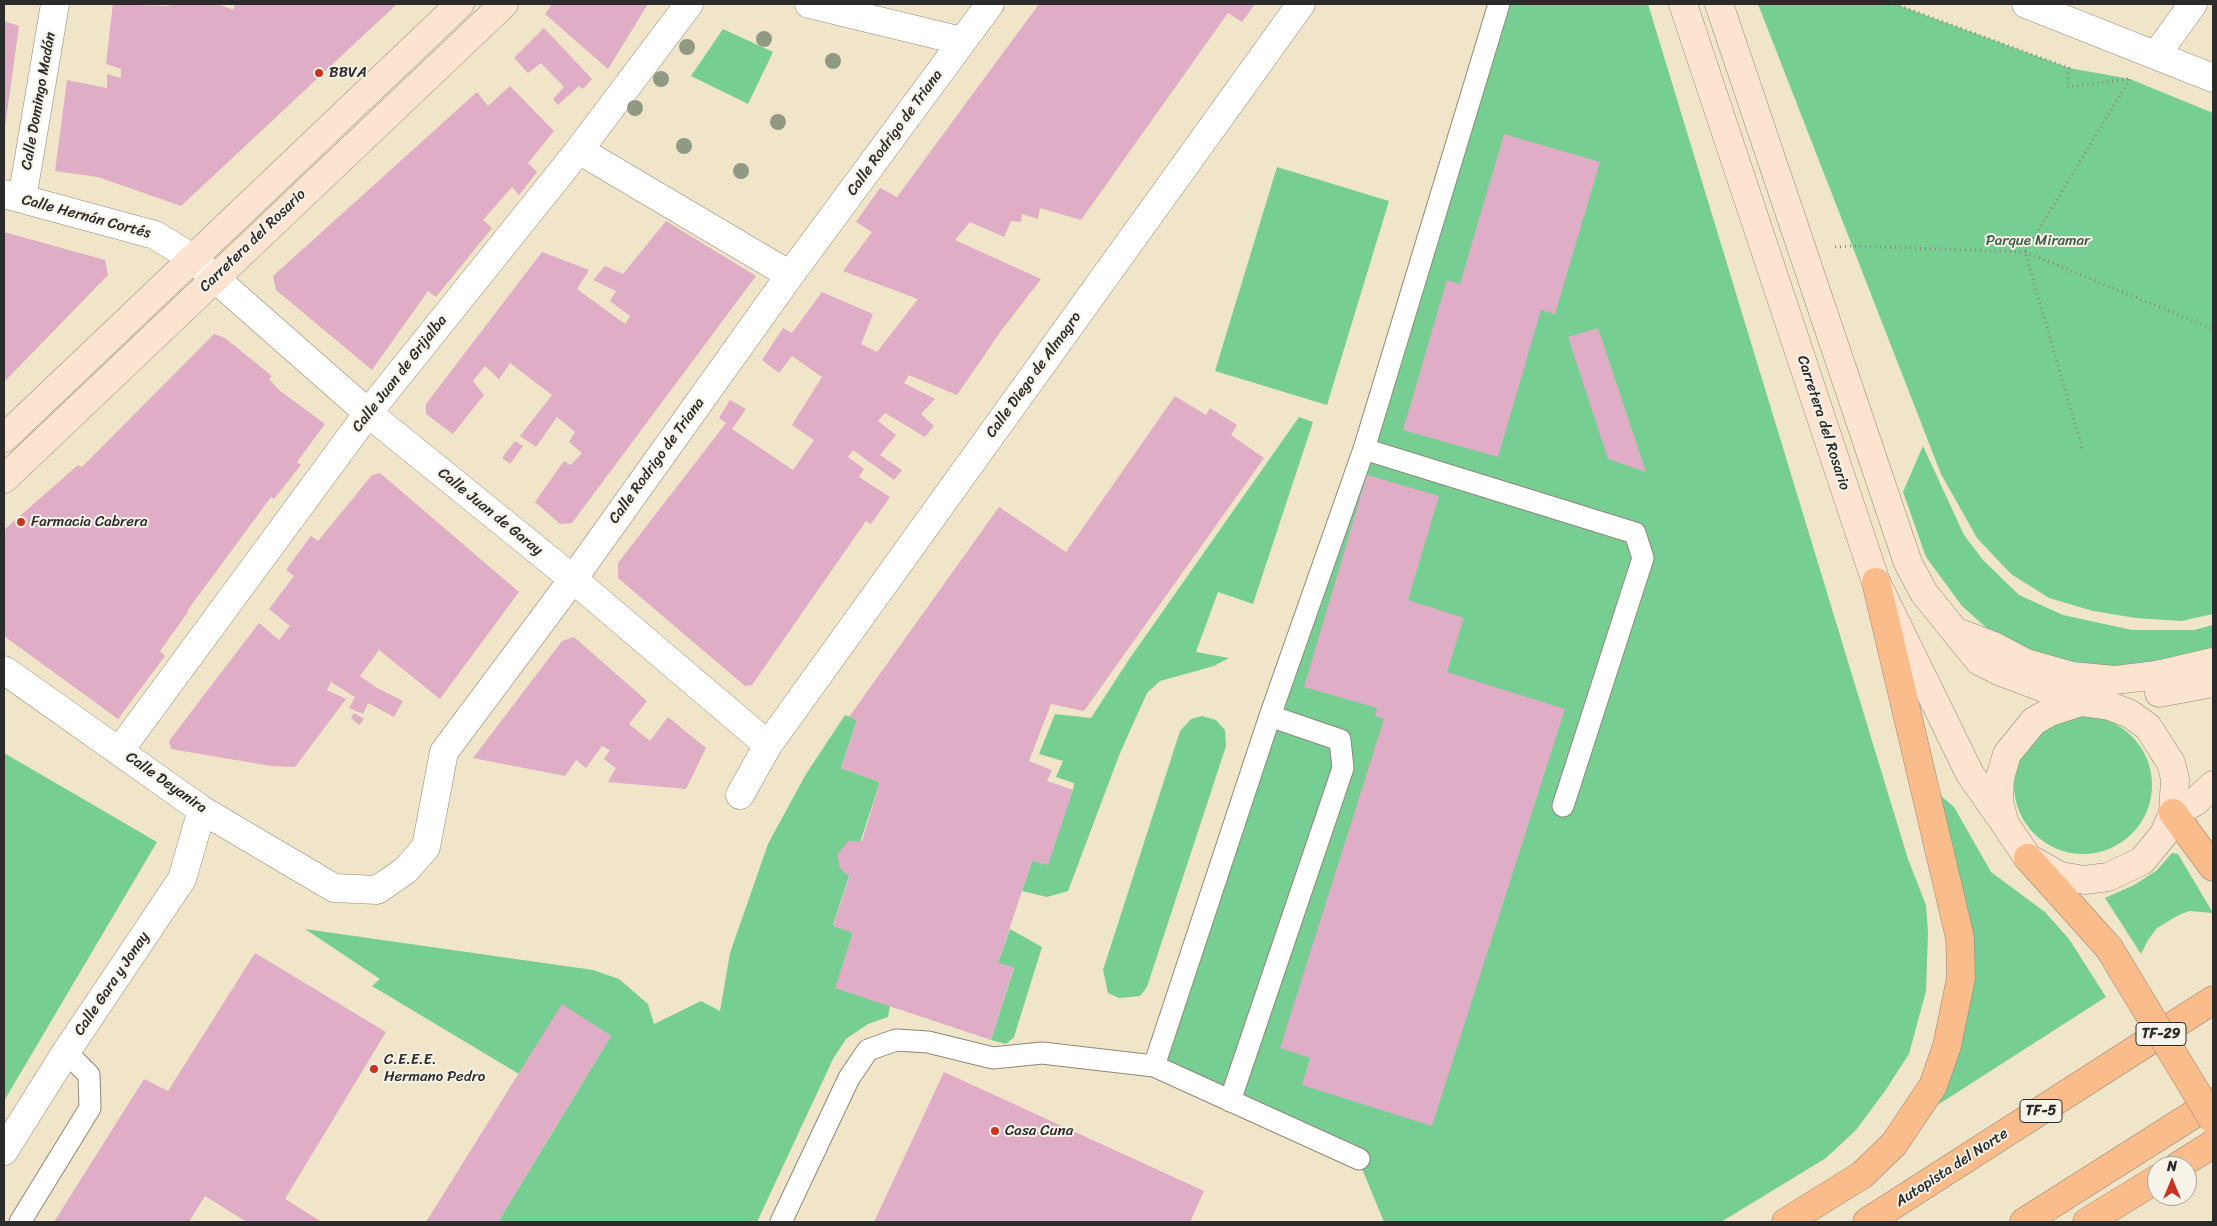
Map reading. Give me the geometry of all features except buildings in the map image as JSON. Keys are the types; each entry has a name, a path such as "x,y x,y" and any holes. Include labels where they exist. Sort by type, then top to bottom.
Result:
{"main road":[{"name":"Carretera del Rosario","path":"4,438 460,4"},
{"name":"Carretera del Rosario","path":"4,479 504,4"},
{"name":"Carretera del Rosario","path":"1683,4 1876,582 1970,774 2005,824"},
{"path":"1719,4 1908,563 1924,593 1979,661 2001,672 2082,702 2110,706 2130,714 2148,727 2171,763 2175,779 2173,812 2164,834 2142,861 2108,877 2085,880 2060,876 2028,858 2005,824 1999,802 2000,778 2007,754 2034,721 2050,712 2082,702"},
{"path":"1786,1222 1862,1175 1894,1144 1933,1086 1947,1046 1961,978 1960,938 1876,582"},
{"path":"1953,631 1994,646 2026,663 2072,676 2115,680 2157,675 2213,662"},
{"path":"2110,706 2137,697 2213,683"},
{"path":"2173,812 2195,802 2213,785"},
{"path":"2173,812 2213,867"},
{"name":"TF-29","path":"2028,858 2109,948 2213,1120"},
{"name":"Autopista del Norte","path":"1868,1222 2213,1000"},
{"path":"2024,1222 2213,1102"},
{"path":"2194,1156 2213,1144"},
{"path":"2087,1222 2147,1185"}],"street":[{"name":"Calle Domingo Madán","path":"13,197 55,4"},
{"name":"Calle Juan de Grijalba","path":"120,750 368,412 579,150 689,4"},
{"path":"809,4 962,42"},
{"name":"Calle Rodrigo de Triana","path":"334,888 377,890 406,870 426,847 444,752 572,580 790,275 990,4"},
{"name":"Calle Diego de Almagro","path":"740,794 768,745 1301,4"},
{"path":"2026,4 2213,78"},
{"path":"2156,55 2171,4"},
{"path":"2156,55 2193,4"},
{"path":"579,150 790,275"},
{"name":"Calle Hernán Cortés","path":"13,197 156,235 192,258 214,279"},
{"name":"Calle Juan de Garay","path":"214,279 368,412 768,745"},
{"name":"Calle Deyanira","path":"4,670 120,750 202,810 334,888"},
{"name":"Calle Gara y Jonay","path":"4,1151 66,1052 182,879 202,810"}],"lane":[{"path":"1154,1066 1270,716 1364,449 1499,4"},
{"path":"1364,449 1635,532 1643,558 1563,806"},
{"path":"1230,1101 1343,768 1340,740 1270,716"},
{"path":"781,1222 849,1078 868,1050 896,1040 928,1042 993,1058 1042,1052 1154,1066 1358,1159"},
{"path":"20,1222 90,1108 89,1075 66,1052"}],"path":[{"path":"1896,4 2069,68 2067,87 2130,79"},
{"path":"2082,448 2025,252 2130,79 2156,55"},
{"path":"1802,251 1852,246 2025,252 2213,329"}],"green space":[{"path":"1499,4 1648,4 1908,859 1926,905 1928,933 1926,991 1909,1054 1856,1130 1826,1158 1721,1222 1384,1222 1358,1159 1154,1066"},
{"name":"Parque Miramar","path":"1758,4 1895,4 2069,68 2130,79 2213,113 2213,614 2181,621 2136,618 2093,611 2049,598 2011,574 1977,538 1941,474"},
{"path":"723,29 773,52 748,104 691,76"},
{"path":"1277,167 1389,201 1327,405 1215,371"},
{"path":"1299,417 1313,422 1253,604 1218,592 1196,652 1229,658 1214,666 1160,681 1147,693 1120,753 1068,891 1047,897 1022,891 1032,861 1073,790 1074,783 1056,777 1063,761 1039,754 1055,714 1091,718 1130,658"},
{"path":"1923,446 1964,535 1983,560 2019,595 2063,615 2132,630 2194,630 2213,625 2213,652 2194,658 2113,668 2058,664 1999,639 1962,606 1926,557 1903,492"},
{"path":"845,715 857,720 841,768 880,782 833,925 853,933 836,988 890,1006 888,1017 868,1024 846,1039 833,1059 757,1222 498,1222 611,1036 562,1005 519,1074 372,986 380,979 305,929 593,970 619,979 648,1004 654,1024 701,1001 720,1011 730,953 768,844 806,774"},
{"path":"1202,716 1216,720 1225,730 1226,746 1147,987 1140,996 1119,998 1108,993 1103,970 1180,731 1191,719"},
{"path":"2083,716 2097,717 2110,721 2122,727 2132,736 2141,746 2147,758 2151,771 2151,799 2147,812 2141,824 2132,834 2122,843 2110,849 2097,853 2083,854 2069,853 2056,849 2044,843 2034,834 2025,824 2019,812 2015,799 2014,785 2015,771 2019,758 2025,746 2034,736 2044,727 2056,721 2069,717"},
{"path":"4,753 157,842 4,1101"},
{"path":"1940,795 1954,807 1991,872 2045,912 2069,939 2106,997 1936,1106 1965,1029 1973,973"},
{"path":"2172,853 2178,854 2213,913 2189,911 2177,916 2157,928 2141,954 2105,898 2134,885 2156,871"},
{"path":"1010,929 1042,947 1014,1037 1006,1044 991,1040 1014,968 998,963"}],"place":[{"name":"BBVA","path":"319,73"},
{"name":"Farmacia Cabrera","path":"21,522"},
{"name":"C.E.E.E. Hermano Pedro","path":"374,1069"},
{"name":"Casa Cuna","path":"995,1131"}]}
